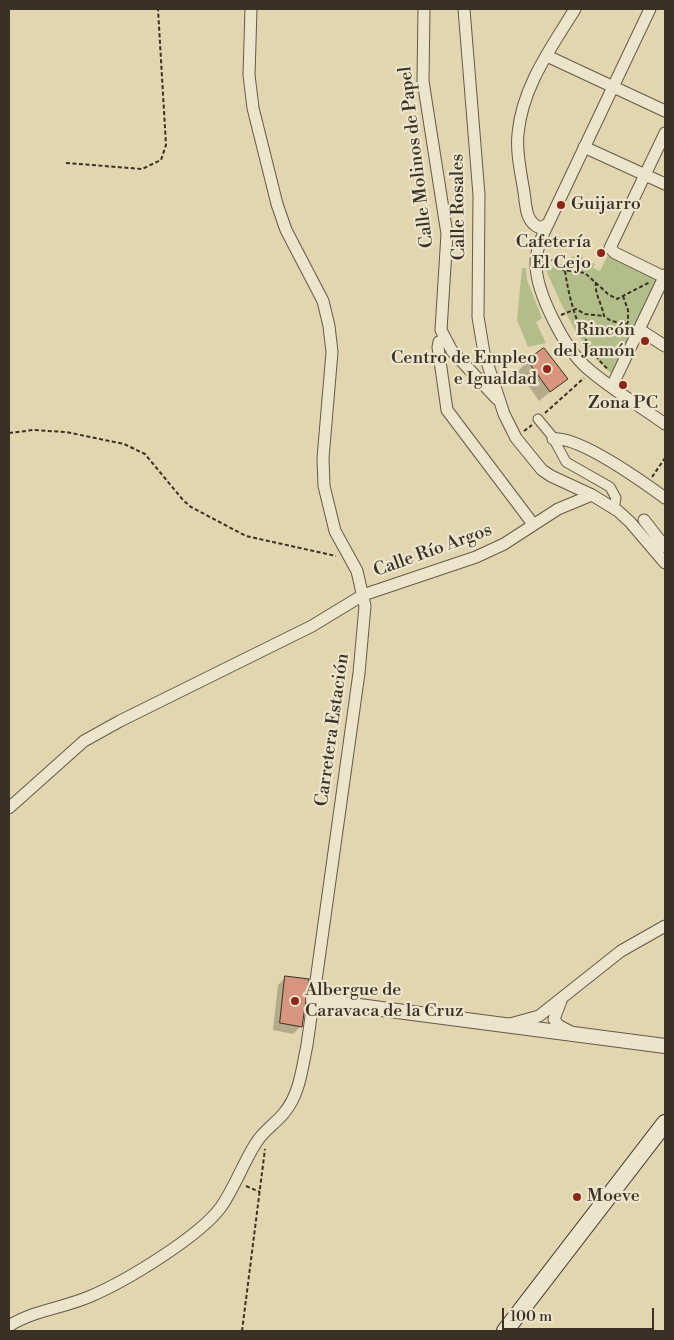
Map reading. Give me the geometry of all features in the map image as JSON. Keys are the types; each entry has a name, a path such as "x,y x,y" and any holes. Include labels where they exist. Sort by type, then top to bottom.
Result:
{"main road":[{"path":"505,1331 665,1124"}],"street":[{"name":"Carretera Estación","path":"9,1326 26,1316 90,1296 133,1274 206,1223 222,1205 257,1140 284,1113 296,1092 313,1000 362,646 364,595 352,563 336,531 324,486 323,458 331,371 329,326 323,300 286,230 277,204 253,108 249,75 251,9"},
{"name":"Calle Molinos de Papel","path":"424,9 423,81 447,234 440,319 440,330 445,341"},
{"name":"Calle Rosales","path":"464,9 479,194 478,317 484,353 500,402"},
{"path":"548,224 540,228 536,227 527,215 518,136 524,101 547,56 575,9"},
{"path":"650,9 538,246 536,265 538,277 554,319 567,342 592,372 615,381 665,424"},
{"path":"547,56 665,111"},
{"path":"615,381 665,276 615,253 610,248 665,132"},
{"path":"584,147 665,184"},
{"path":"639,332 665,346"},
{"path":"533,524 447,410 438,347 441,340 445,341 500,402 516,438 546,473 614,508 630,522 665,563"},
{"path":"538,419 554,439 566,462 610,487 616,498 614,508"},
{"path":"554,439 563,439 581,446 647,485 665,498"},
{"name":"Calle Río Argos","path":"9,808 84,740 120,720 312,626 364,595 476,557 504,544 558,509 592,495"},
{"path":"644,520 665,547"},
{"path":"502,1025 539,1016 621,951 665,926"},
{"path":"567,994 555,1011 554,1019 563,1028 575,1035"},
{"path":"313,1000 665,1046"}],"path":[{"path":"66,163 142,170 161,160 166,145 158,9"},
{"path":"538,246 565,271 574,310 590,350 615,381"},
{"path":"565,271 585,274 608,294 616,298 665,276"},
{"path":"596,282 596,294 600,300 604,316"},
{"path":"623,296 628,310 628,324"},
{"path":"554,319 574,310 604,316 611,321 628,324 639,332"},
{"path":"516,438 592,372"},
{"path":"9,433 33,430 66,432 124,444 145,454 183,500 192,507 246,536 323,553 352,563"},
{"path":"647,485 665,458"},
{"path":"242,1331 267,1129"},
{"path":"235,1181 260,1192"}],"green space":[{"path":"579,255 595,264 593,268 600,271 608,255 658,279 612,374 590,352 581,339 546,270 572,260 571,257"},
{"path":"522,268 526,268 527,280 542,318 536,322 546,343 528,347 517,320"}],"building":[{"name":"Centro de Empleo e Igualdad","path":"544,348 568,379 550,392 527,360"},
{"name":"Albergue de Caravaca de la Cruz","path":"285,976 309,979 302,1027 280,1023"}],"place":[{"name":"Guijarro","path":"561,205"},
{"name":"Cafetería El Cejo","path":"601,253"},
{"name":"Rincón del Jamón","path":"645,341"},
{"name":"Centro de Empleo e Igualdad","path":"547,369"},
{"name":"Zona PC","path":"623,385"},
{"name":"Albergue de Caravaca de la Cruz","path":"295,1001"},
{"name":"Moeve","path":"577,1197"}]}
